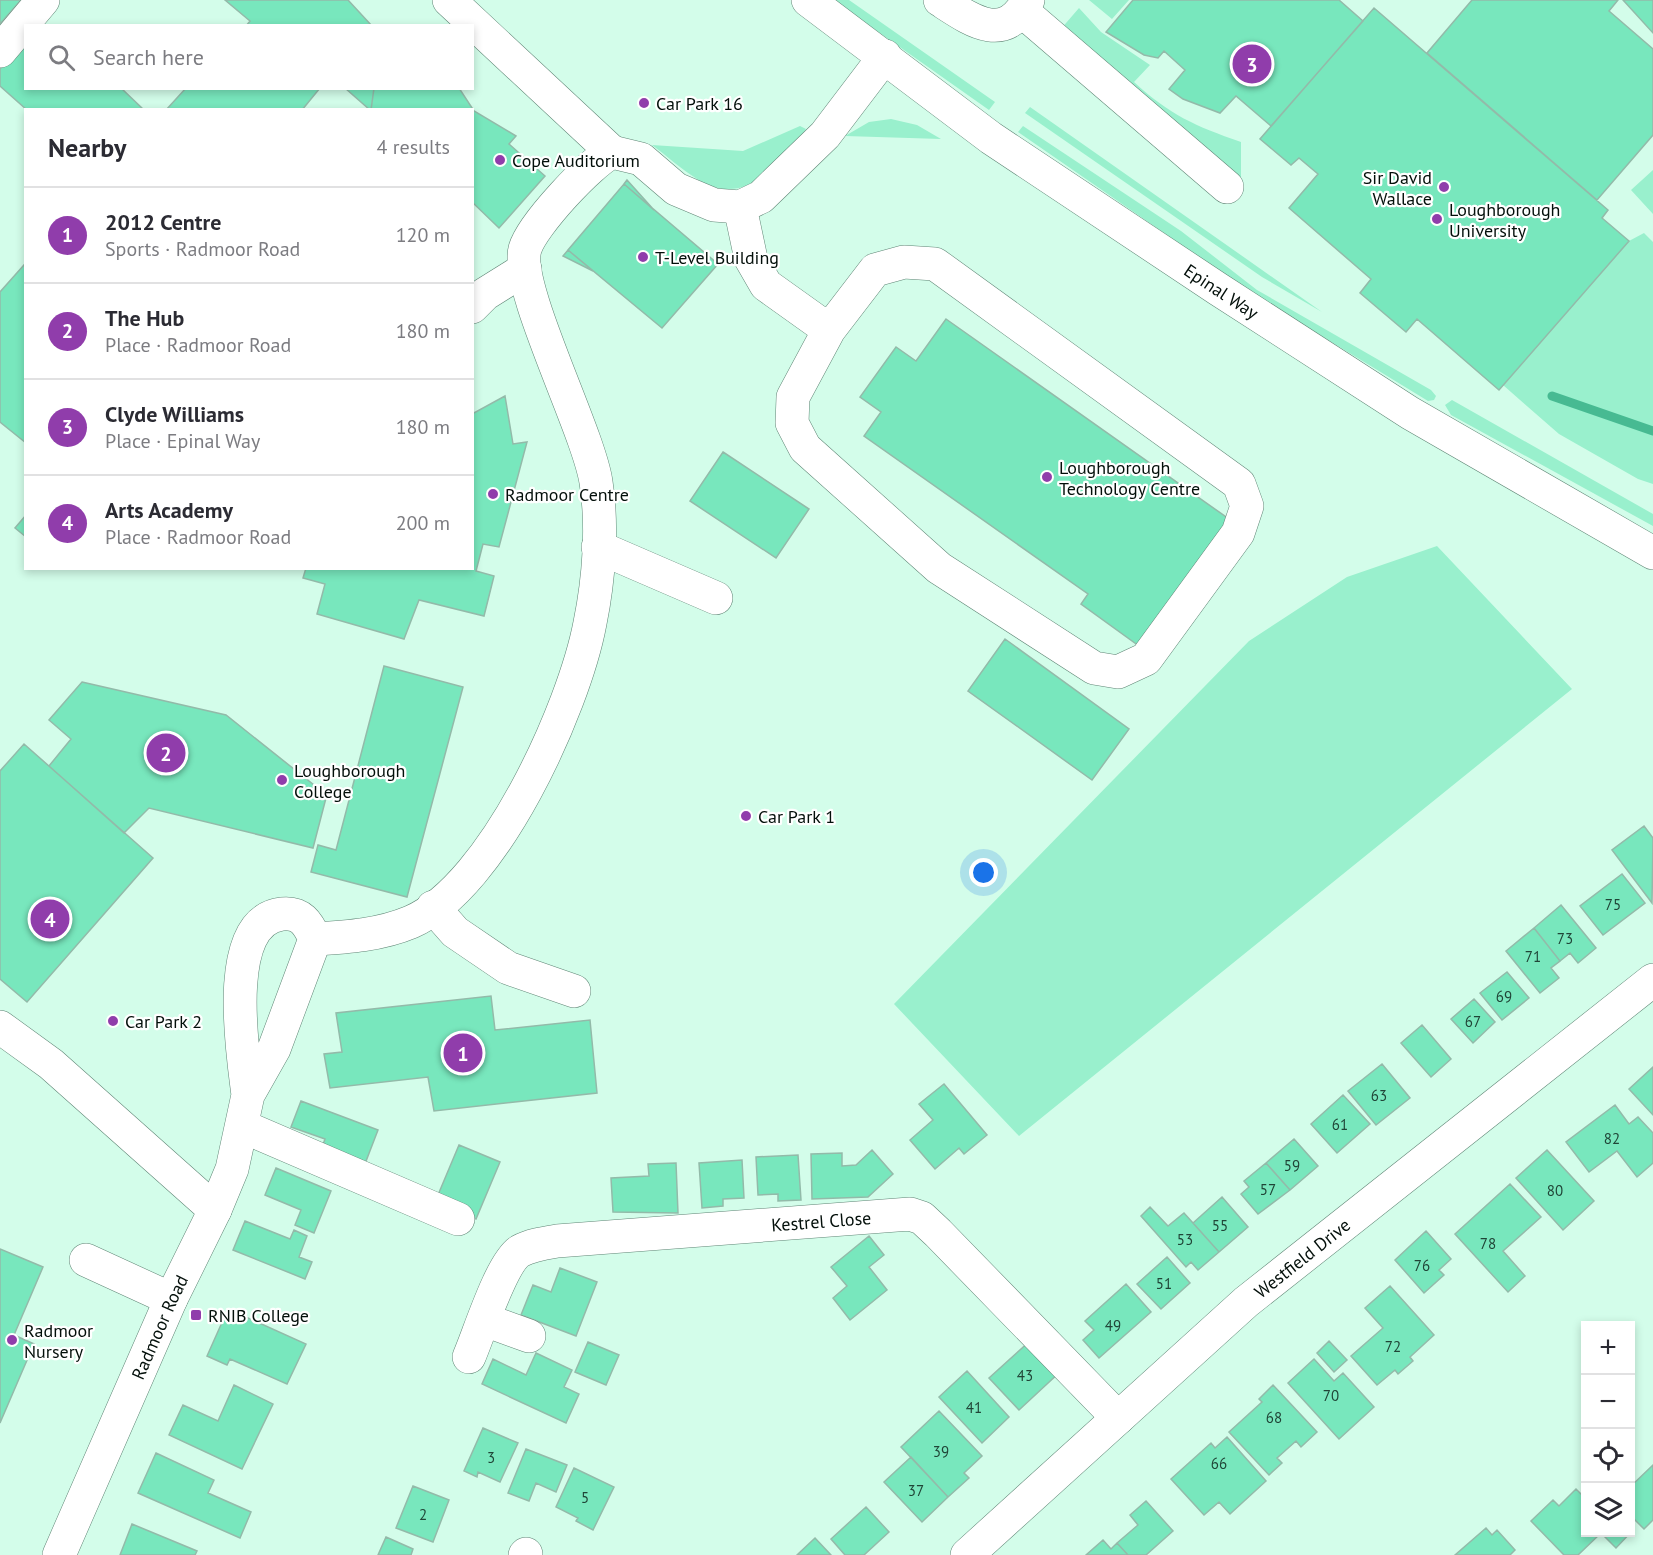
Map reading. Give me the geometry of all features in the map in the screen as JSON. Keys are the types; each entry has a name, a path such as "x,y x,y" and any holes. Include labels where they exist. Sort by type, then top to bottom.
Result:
{"street":[{"path":"0,51 43,0"},
{"path":"448,0 474,24"},
{"name":"Epinal Way","path":"808,0 991,138 1237,302 1410,413 1653,553"},
{"path":"940,0 979,24 1017,12 1227,187"},
{"path":"474,24 612,152 641,159 676,189 714,205 740,207 761,197 825,135 885,56"},
{"path":"315,939 375,934 413,921 433,907 481,863 522,799 569,700 590,623 598,547 596,481 566,388 539,316 525,269 525,249 540,224 597,159 612,152"},
{"path":"740,207 751,259 766,285 829,330"},
{"path":"904,262 935,264 1239,484 1247,506 1238,533 1146,659 1118,672 1094,668 939,568 805,448 792,423 793,397 829,330 875,270 904,262"},
{"path":"474,305 485,294 525,269"},
{"path":"598,547 716,598"},
{"path":"433,907 455,932 508,968 574,991"},
{"name":"Radmoor Road","path":"58,1555 171,1299 215,1210 232,1169 245,1111 274,1049 315,939 307,921 292,913 277,915 262,922 251,936 241,969 241,1040 245,1111"},
{"name":"Westfield Drive","path":"967,1555 1246,1302 1653,980"},
{"path":"0,1027 51,1064 215,1210"},
{"path":"245,1111 458,1219"},
{"name":"Kestrel Close","path":"469,1357 503,1272 518,1252 536,1245 557,1241 910,1214 922,1218 938,1233 1118,1418"},
{"path":"86,1260 171,1299"},
{"path":"485,1320 529,1336"}],"green space":[{"path":"833,0 849,0 995,102 989,110"},
{"path":"1089,0 1129,0 1112,19"},
{"path":"1079,8 1101,32 1150,65 1134,82 1159,103 1210,131 1241,142 1241,181 1060,30"},
{"path":"1030,107 1322,312 1262,277 1025,113"},
{"path":"891,119 917,125 941,139 845,136 869,122"},
{"path":"800,126 806,129 773,169 746,186 730,189 714,187 697,179 652,145 743,151"},
{"path":"1023,126 1181,231 1257,290 1431,390 1436,396 1434,400 1428,401 1248,291 1018,132"},
{"path":"1653,170 1653,214 1631,190"},
{"path":"1644,233 1653,242 1653,484 1638,479 1559,434 1503,385 1629,241"},
{"path":"1452,400 1653,514 1653,526 1451,415 1445,405"},
{"path":"1437,546 1572,689 1019,1136 894,1004 1249,641 1347,577"}],"building":[{"path":"0,0 21,0 0,24"},
{"path":"225,0 348,0 370,24 248,24 250,21"},
{"path":"1133,0 1339,0 1363,21 1271,126 1236,96 1220,113 1183,99 1169,89 1185,70 1164,51 1158,58 1144,55 1106,32"},
{"path":"1472,0 1618,0 1609,11 1653,49 1653,135 1597,200 1427,53"},
{"path":"1623,0 1653,0 1653,33"},
{"name":"Sir David Wallace","path":"1374,8 1608,210 1602,218 1629,241 1499,390 1417,319 1406,332 1360,293 1371,279 1289,208 1318,174 1299,158 1291,165 1260,139"},
{"path":"24,41 24,90 123,90 142,108 25,108 0,86 0,69"},
{"path":"184,90 318,90 304,108 168,108"},
{"path":"347,90 374,90 371,108 368,108"},
{"name":"Cope Auditorium","path":"374,90 460,90 472,108 371,108"},
{"name":"Cope Auditorium","path":"474,111 516,136 509,144 545,176 499,228 474,204"},
{"path":"627,180 654,210 624,184"},
{"name":"T-Level Building","path":"624,184 718,264 662,328 568,250"},
{"path":"568,250 593,271 563,256"},
{"path":"24,265 24,441 0,422 0,292"},
{"name":"Loughborough Technology Centre","path":"946,319 1229,519 1139,646 1081,604 1088,594 864,436 881,412 860,397 896,347 916,361"},
{"name":"Radmoor Centre","path":"505,396 513,444 527,442 499,547 483,544 476,571 494,576 484,616 419,600 404,639 317,614 325,584 303,578 305,570 474,570 474,413"},
{"path":"723,452 809,509 776,558 690,501"},
{"path":"24,517 24,535 15,528"},
{"path":"1005,639 1129,729 1092,780 968,691"},
{"path":"384,666 463,687 407,897 311,872 318,845 336,850"},
{"path":"82,682 226,715 314,785 311,794 326,798 313,848 149,808 124,833 49,766 71,739 49,720"},
{"path":"24,744 153,858 27,1002 0,979 0,771"},
{"path":"1644,826 1653,838 1652,903 1612,850"},
{"path":"1622,874 1645,903 1603,935 1580,906"},
{"path":"1561,905 1596,948 1578,963 1570,953 1560,961 1534,928"},
{"path":"1534,928 1560,961 1551,968 1559,978 1540,993 1506,951"},
{"path":"1507,972 1529,998 1502,1020 1480,993"},
{"path":"491,996 495,1030 590,1020 597,1093 434,1111 428,1077 330,1088 324,1054 342,1052 336,1013"},
{"path":"1474,999 1495,1022 1473,1043 1451,1019"},
{"path":"1422,1025 1451,1059 1431,1077 1401,1043"},
{"path":"1382,1064 1410,1098 1376,1125 1348,1091"},
{"path":"1653,1067 1653,1115 1629,1089"},
{"path":"944,1084 987,1135 964,1154 959,1148 935,1169 910,1140 933,1120 919,1104"},
{"path":"1343,1095 1370,1124 1337,1153 1311,1124"},
{"path":"301,1101 378,1130 363,1169 320,1153 325,1139 291,1127"},
{"path":"1615,1105 1629,1124 1638,1117 1653,1133 1653,1163 1637,1177 1617,1151 1589,1172 1566,1142"},
{"path":"1294,1139 1318,1166 1290,1190 1266,1163"},
{"path":"459,1145 500,1162 476,1219 435,1202"},
{"path":"872,1150 893,1174 868,1197 812,1199 811,1154 842,1153 842,1166 856,1165"},
{"path":"1547,1150 1594,1201 1563,1230 1516,1178"},
{"path":"798,1155 801,1200 778,1201 778,1194 758,1195 756,1157"},
{"path":"742,1160 744,1198 723,1199 723,1206 702,1208 699,1163"},
{"path":"676,1163 678,1213 613,1212 611,1178 649,1176 648,1164"},
{"path":"1266,1163 1290,1190 1258,1214 1241,1194 1249,1187 1244,1181"},
{"path":"276,1168 331,1191 314,1233 295,1225 301,1210 265,1195"},
{"path":"1510,1184 1541,1217 1503,1251 1525,1276 1508,1292 1455,1234"},
{"path":"1222,1197 1248,1227 1219,1252 1193,1223"},
{"path":"1150,1207 1168,1226 1184,1213 1219,1252 1198,1270 1191,1262 1186,1267 1141,1216"},
{"path":"245,1221 290,1239 294,1230 307,1236 299,1257 312,1262 305,1279 233,1250"},
{"path":"1426,1231 1451,1259 1439,1270 1444,1275 1424,1293 1395,1260"},
{"path":"869,1236 884,1255 869,1267 887,1290 850,1320 833,1298 847,1286 831,1267"},
{"name":"Radmoor Nursery","path":"0,1249 43,1267 14,1335 34,1344 0,1423"},
{"path":"1167,1257 1190,1283 1161,1309 1137,1284"},
{"path":"560,1268 597,1282 576,1336 521,1315 533,1285 551,1292"},
{"path":"1126,1284 1151,1312 1099,1358 1083,1340 1094,1330 1085,1321"},
{"path":"1390,1286 1434,1335 1410,1357 1413,1361 1398,1374 1395,1370 1377,1385 1351,1356 1383,1328 1365,1308"},
{"path":"228,1309 306,1344 287,1384 230,1359 227,1365 207,1356"},
{"path":"1031,1340 1061,1371 1019,1410 989,1378"},
{"path":"1329,1341 1347,1360 1334,1372 1317,1353"},
{"path":"588,1342 619,1355 606,1385 575,1372"},
{"path":"536,1353 572,1370 564,1387 579,1394 566,1423 482,1384 493,1359 526,1375"},
{"path":"1314,1359 1334,1381 1343,1373 1374,1407 1339,1439 1288,1383"},
{"path":"967,1371 1009,1417 982,1443 939,1397"},
{"path":"234,1385 273,1404 242,1469 169,1435 183,1405 218,1421"},
{"path":"1273,1385 1317,1432 1301,1447 1296,1441 1277,1458 1282,1463 1269,1475 1229,1432 1262,1402 1259,1399"},
{"path":"939,1411 982,1456 964,1473 969,1478 948,1497 901,1447"},
{"path":"483,1428 518,1443 500,1482 478,1472 477,1477 464,1471"},
{"path":"1227,1437 1266,1481 1230,1514 1219,1502 1204,1515 1171,1479 1211,1443 1215,1448"},
{"path":"526,1449 567,1465 556,1492 536,1483 529,1501 508,1493"},
{"path":"156,1453 214,1480 208,1493 251,1512 240,1538 138,1493"},
{"path":"911,1457 948,1497 922,1522 884,1482"},
{"path":"1653,1465 1653,1520 1644,1529 1635,1520 1635,1482"},
{"path":"574,1468 614,1487 593,1530 576,1521 578,1518 556,1507"},
{"path":"413,1486 449,1500 433,1542 396,1528"},
{"path":"1576,1489 1581,1494 1581,1537 1597,1537 1578,1555 1564,1555 1531,1521 1553,1500 1559,1506"},
{"path":"1146,1501 1173,1531 1146,1555 1128,1555 1117,1543 1138,1525 1130,1515"},
{"path":"866,1507 889,1532 864,1555 845,1555 831,1539"},
{"path":"132,1524 197,1551 195,1555 120,1555"},
{"path":"1486,1528 1492,1535 1497,1530 1515,1550 1510,1555 1455,1555"},
{"path":"386,1537 413,1549 411,1555 378,1555"},
{"path":"1605,1537 1626,1537 1616,1548"},
{"path":"815,1538 831,1555 797,1555"},
{"path":"1103,1540 1111,1549 1117,1543 1128,1555 1086,1555"}],"waterway":[{"path":"1552,396 1653,431"}],"place":[{"name":"Clyde Williams","path":"1252,64"},
{"name":"Car Park 16","path":"644,103"},
{"name":"Cope Auditorium","path":"500,160"},
{"name":"Sir David Wallace","path":"1444,187"},
{"name":"Loughborough University","path":"1437,219"},
{"name":"T-Level Building","path":"643,257"},
{"name":"Loughborough Technology Centre","path":"1047,477"},
{"name":"Radmoor Centre","path":"493,494"},
{"name":"The Hub","path":"166,753"},
{"name":"Loughborough College","path":"282,780"},
{"name":"Car Park 1","path":"746,816"},
{"name":"Arts Academy","path":"50,919"},
{"name":"Car Park 2","path":"113,1021"},
{"name":"2012 Centre","path":"463,1053"},
{"name":"RNIB College","path":"196,1315"},
{"name":"Radmoor Nursery","path":"12,1340"}]}
